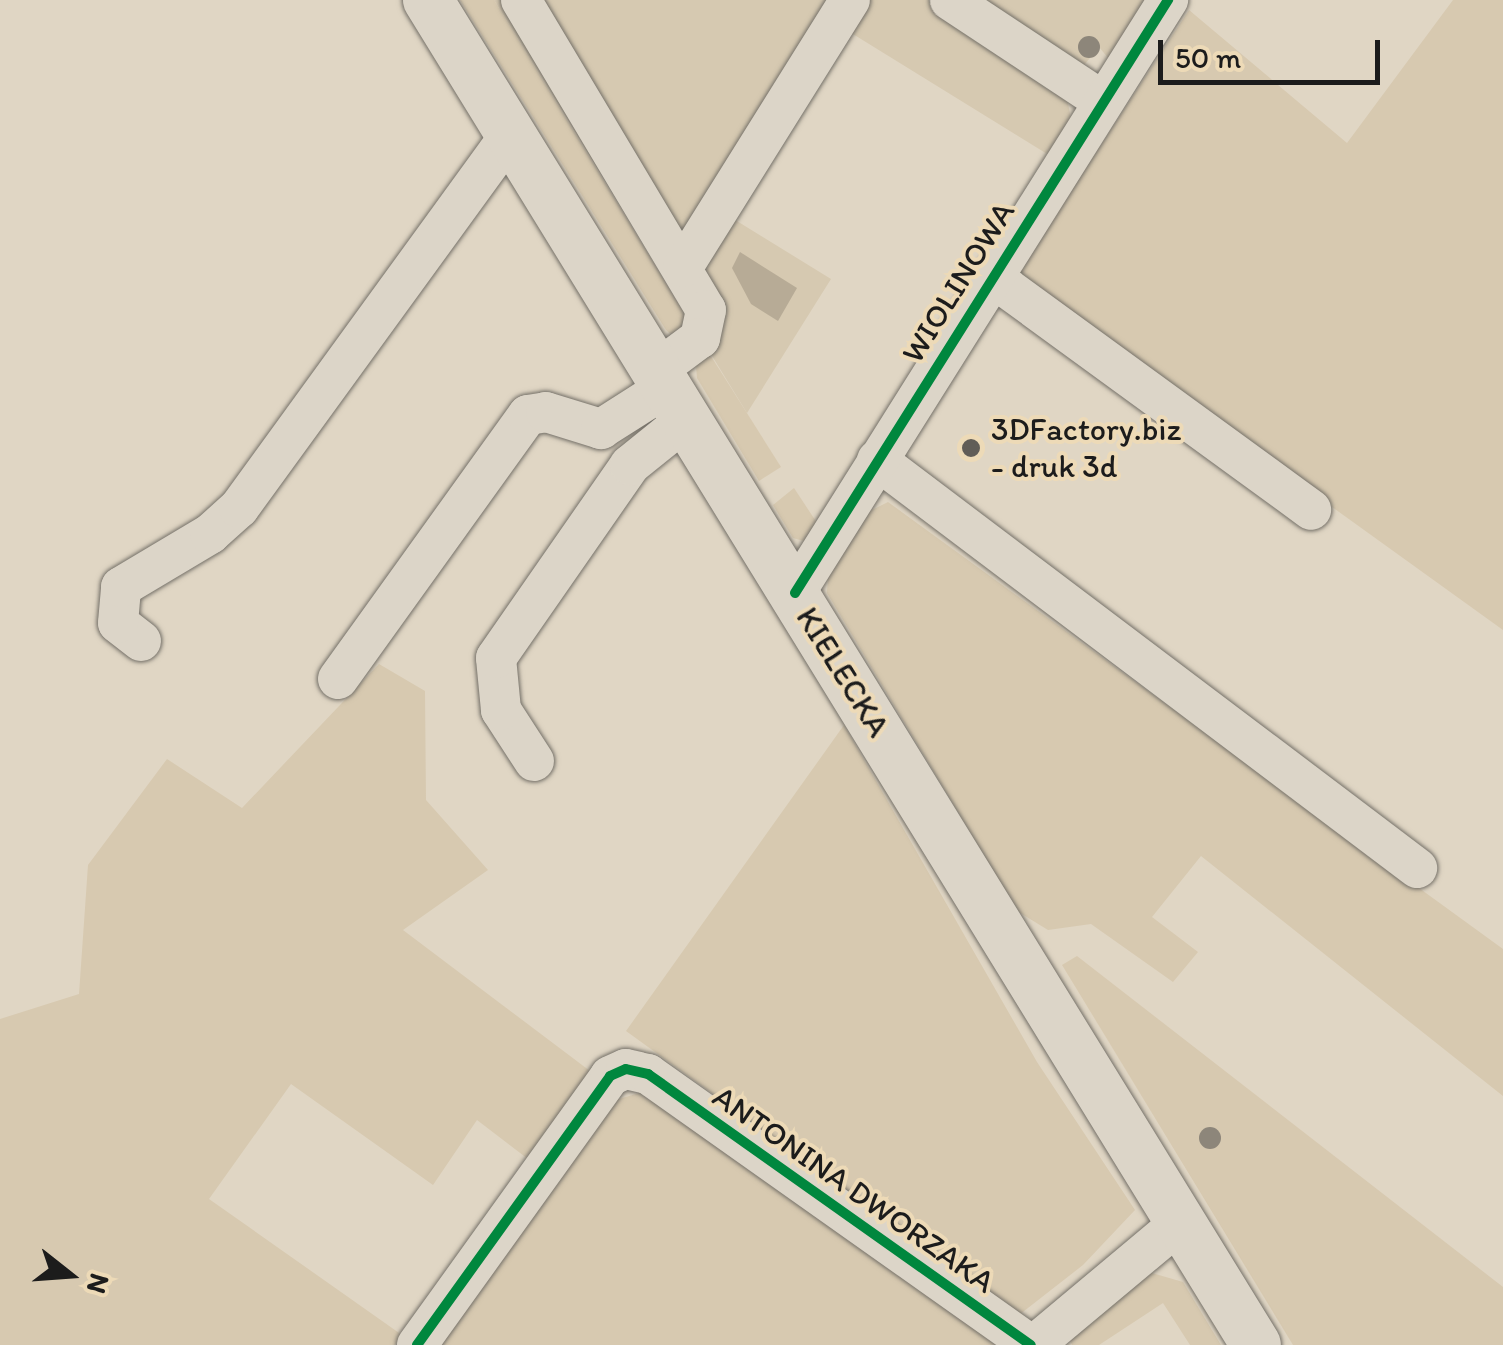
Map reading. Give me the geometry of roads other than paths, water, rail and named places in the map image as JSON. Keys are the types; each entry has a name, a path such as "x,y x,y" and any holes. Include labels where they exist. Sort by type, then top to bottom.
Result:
{"main road":[{"name":"KIELECKA","path":"428,0 1256,1345"}],"street":[{"path":"521,0 684,267 706,322 630,466 496,658 501,710 534,760"},
{"path":"684,267 850,0"},
{"path":"950,0 1102,100"},
{"name":"WIOLINOWA","path":"795,593 1168,0"},
{"path":"140,640 118,623 121,587 210,534 239,508 511,134"},
{"path":"992,276 1312,510"},
{"path":"338,679 528,415 546,412 601,429 670,392"},
{"path":"877,460 1417,868"},
{"name":"ANTONINA DWORZAKA","path":"418,1345 610,1076 626,1069 648,1074 1032,1345"},
{"path":"1032,1345 1180,1222"}],"place":[{"name":"3DFactory.biz - druk 3d","path":"971,448"}]}
